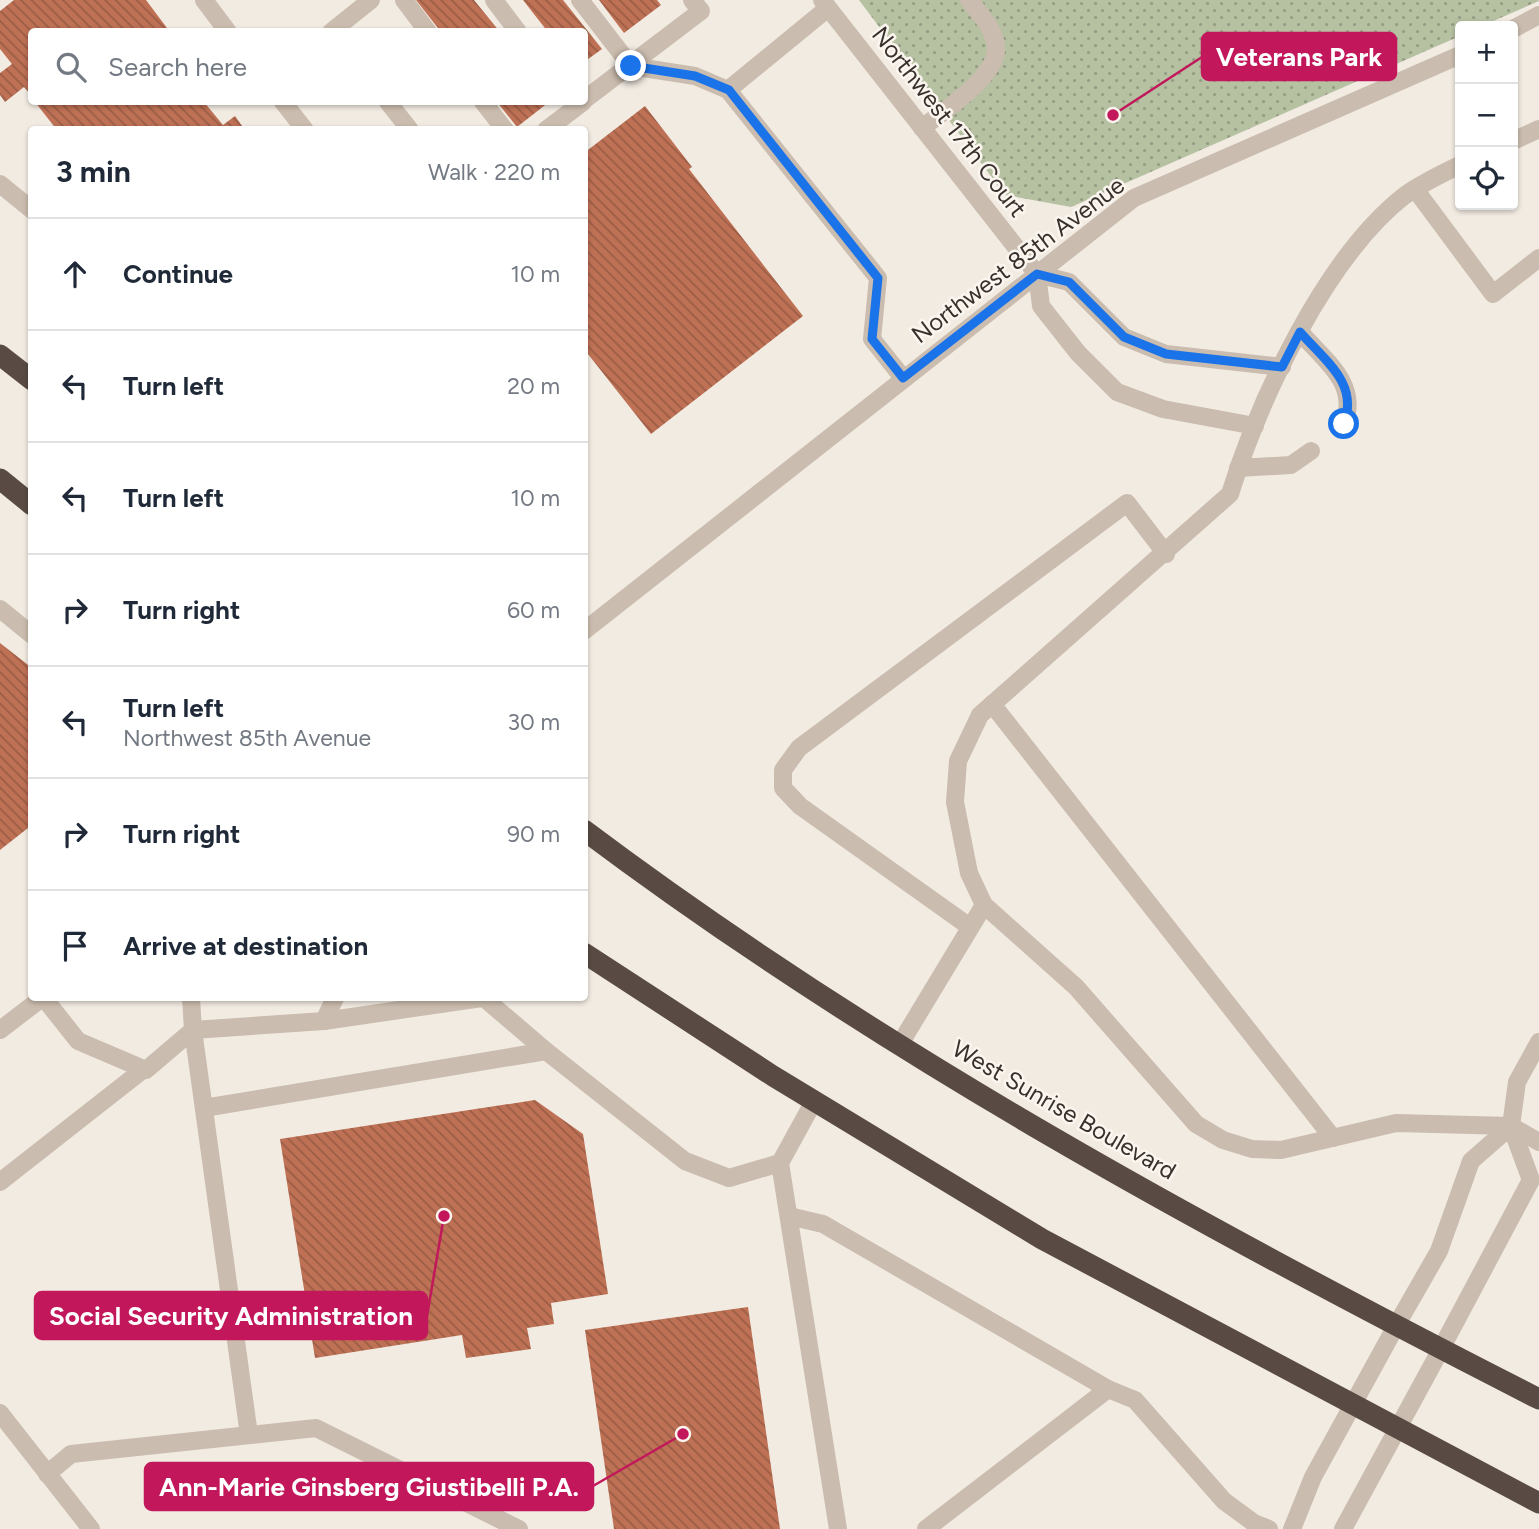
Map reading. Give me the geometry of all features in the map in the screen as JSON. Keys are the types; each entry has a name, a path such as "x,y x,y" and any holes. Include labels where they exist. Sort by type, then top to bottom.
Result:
{"highway":[{"path":"0,355 28,377"},
{"path":"0,480 28,502"},
{"name":"West Sunrise Boulevard","path":"588,833 684,903 900,1045 1074,1151 1396,1326 1539,1399"},
{"path":"588,956 814,1101 1042,1239 1539,1503"}],"street":[{"path":"204,0 225,28"},
{"path":"336,28 371,0"},
{"path":"404,0 425,28"},
{"path":"494,0 515,28"},
{"path":"580,0 631,66 695,76 729,90 878,278 872,339 903,378"},
{"path":"588,97 701,11 692,0"},
{"path":"922,128 988,74 995,61 996,44 988,24 969,0"},
{"path":"729,90 825,4"},
{"name":"Northwest 17th Court","path":"825,4 1037,274"},
{"path":"1518,26 1539,15"},
{"name":"Northwest 85th Avenue","path":"588,628 1134,198 1455,57"},
{"path":"285,105 301,126"},
{"path":"390,105 408,126"},
{"path":"485,105 502,126"},
{"path":"551,126 577,105"},
{"path":"1518,139 1539,129"},
{"path":"1455,168 1402,198 1341,262 1282,367 1255,425 1230,494 1166,554 980,715 958,761 955,802 969,873 984,905 1076,987 1196,1124 1223,1140 1252,1149 1280,1150 1396,1123 1511,1126 1539,1142"},
{"path":"0,184 28,207"},
{"path":"1415,189 1493,294 1539,258"},
{"path":"1255,425 1163,409 1117,392 1078,353 1041,306 1037,274 1069,282 1124,337 1166,354 1282,367"},
{"path":"1300,332 1348,388 1350,407 1344,424"},
{"path":"1238,468 1291,465 1311,451"},
{"path":"970,927 800,806 783,788 783,770 799,748 1126,503 1166,554"},
{"path":"0,609 28,632"},
{"path":"992,704 1333,1138"},
{"path":"900,1045 984,905"},
{"path":"0,1030 39,1001"},
{"path":"45,1001 78,1041 144,1069"},
{"path":"191,1001 249,1435"},
{"path":"324,1021 334,1001"},
{"path":"0,1182 193,1030 324,1021 462,1001"},
{"path":"487,1001 685,1161 729,1178 780,1163"},
{"path":"1343,1529 1531,1180 1511,1126 1517,1082 1539,1042"},
{"path":"204,1108 546,1051"},
{"path":"814,1101 780,1163 838,1529"},
{"path":"1292,1529 1313,1477 1439,1251 1471,1161 1511,1126"},
{"path":"789,1216 823,1224 1108,1389 1135,1401 1224,1501 1254,1523 1269,1529"},
{"path":"926,1529 1108,1389"},
{"path":"0,1413 91,1529"},
{"path":"47,1474 71,1454 316,1427 519,1529"}],"green space":[{"path":"859,0 1539,0 1493,21 1455,21 1455,38 1071,207 1005,195"}],"building":[{"path":"14,0 146,0 167,28 28,28 28,92 24,87 5,102 0,95 0,73 12,64 0,49 0,11"},
{"path":"416,0 474,0 497,28 438,28"},
{"path":"523,0 563,0 585,28 545,28"},
{"path":"599,0 657,0 661,5 624,33"},
{"path":"588,31 602,49 588,59"},
{"path":"37,105 206,105 223,125 235,116 242,126 54,126"},
{"path":"499,105 545,105 518,126"},
{"path":"645,106 692,167 689,169 803,316 651,434 588,354 588,150"},
{"path":"0,643 28,665 28,828 0,850"},
{"path":"535,1100 583,1134 608,1294 551,1303 554,1324 527,1328 531,1349 466,1358 462,1335 315,1358 280,1139"},
{"path":"748,1307 780,1529 614,1529 585,1330"}],"place":[{"name":"Veterans Park","path":"1113,115"},
{"name":"Social Security Administration","path":"444,1216"},
{"name":"Ann-Marie Ginsberg Giustibelli P.A.","path":"683,1434"}],"route":[{"path":"631,66 695,76 729,90 878,278 872,339 903,378 1037,274 1069,282 1089,305 1124,337 1166,354 1282,367 1300,332 1348,388 1350,407 1344,424"}]}
